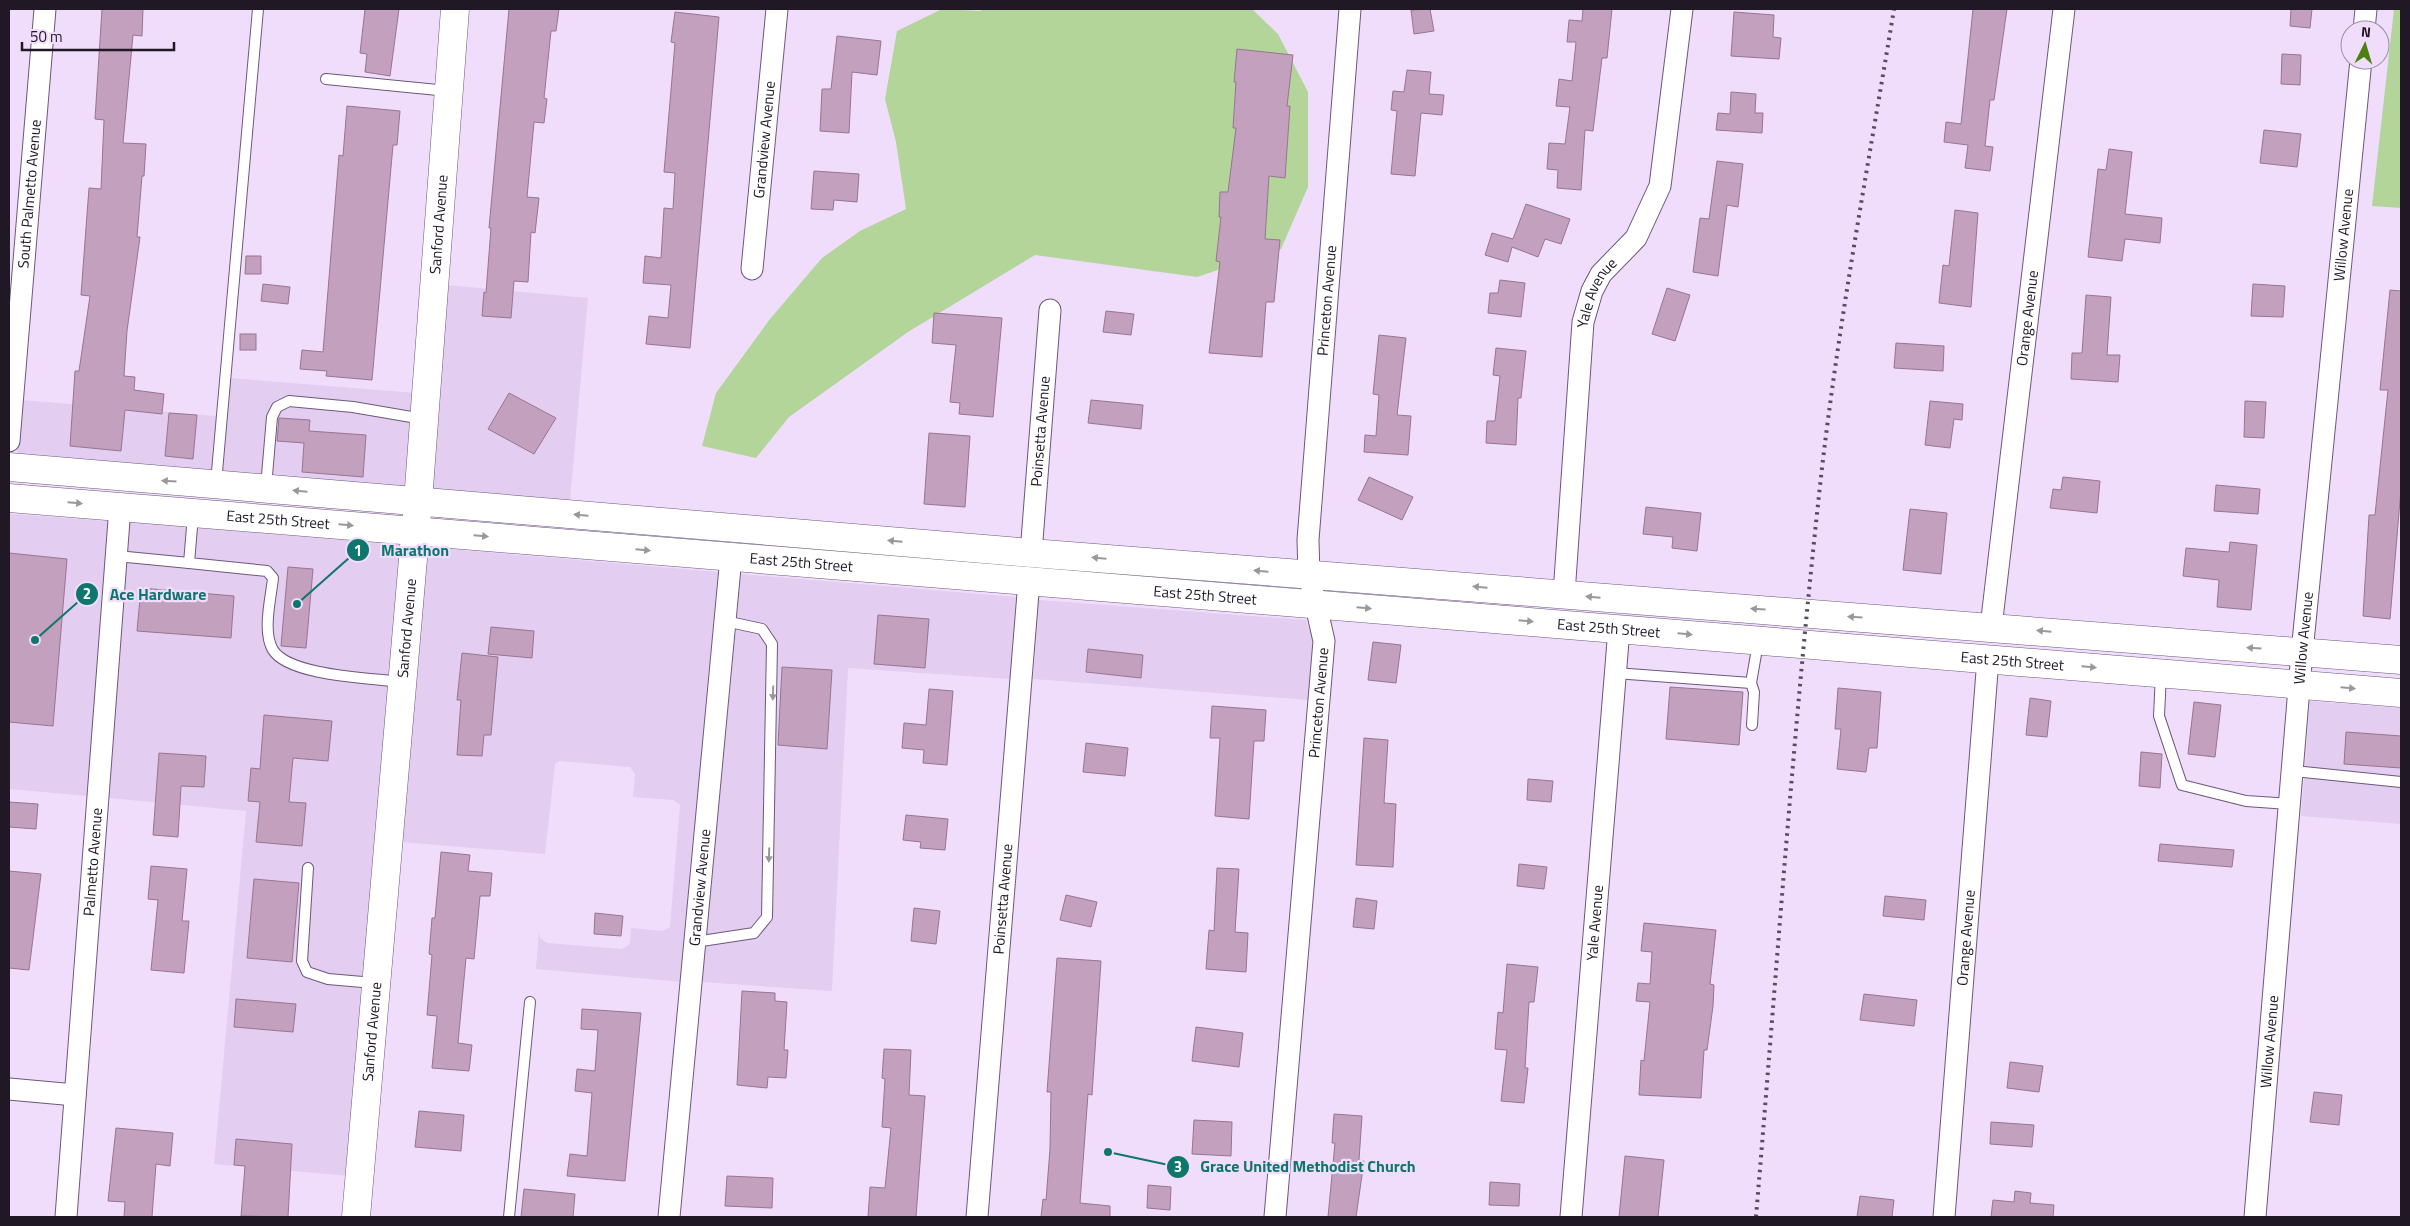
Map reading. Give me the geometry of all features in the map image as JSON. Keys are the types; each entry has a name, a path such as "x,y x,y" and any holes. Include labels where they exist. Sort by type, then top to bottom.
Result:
{"main road":[{"name":"Sanford Avenue","path":"356,1217 418,501 455,9"},
{"name":"East 25th Street","path":"9,467 1031,553 2401,660"},
{"path":"9,482 44,485 67,472"},
{"name":"East 25th Street","path":"9,498 2401,692"},
{"path":"892,569 921,559 1011,566 1031,553"},
{"path":"1831,646 1866,635 1976,643 1991,627"}],"street":[{"name":"South Palmetto Avenue","path":"9,441 45,9"},
{"name":"Grandview Avenue","path":"752,270 777,9"},
{"name":"Princeton Avenue","path":"1275,1217 1324,641 1309,575 1308,540 1350,9"},
{"name":"Yale Avenue","path":"1564,594 1583,322 1592,292 1601,274 1636,238 1647,218 1660,186 1682,9"},
{"name":"Orange Avenue","path":"1991,627 2064,9"},
{"name":"Willow Avenue","path":"2255,1217 2294,771 2302,652 2360,70"},
{"name":"Poinsetta Avenue","path":"1031,553 1050,310"},
{"name":"Palmetto Avenue","path":"66,1217 120,507"},
{"name":"Grandview Avenue","path":"669,1217 732,557"},
{"name":"Poinsetta Avenue","path":"977,1217 1029,581"},
{"name":"Yale Avenue","path":"1571,1217 1619,629"},
{"name":"Orange Avenue","path":"1944,1217 1988,659"},
{"path":"9,1089 76,1095"}],"lane":[{"path":"216,484 258,9"},
{"path":"326,80 449,91"},
{"path":"266,488 272,417 278,407 289,401 353,407 424,419"},
{"path":"189,563 193,513"},
{"path":"117,556 267,571 273,578 268,630 273,650 286,661 307,669 402,682"},
{"path":"695,942 754,933 767,917 772,644 762,629 725,621"},
{"path":"1752,725 1754,692 1750,683 1759,640"},
{"path":"1615,673 1750,683"},
{"path":"2161,673 2159,716 2182,784 2246,801 2291,804"},
{"path":"2294,771 2401,782"},
{"path":"308,868 302,961 307,972 328,979 375,983"},
{"path":"509,1217 530,1002"}],"shaded area":[{"path":"446,285 588,298 570,501 428,489"},
{"path":"230,378 415,393 407,489 17,456 22,400 227,417"},
{"path":"9,514 108,521 88,796 9,789"},
{"path":"130,522 401,545 349,1176 214,1164 246,811 109,798"},
{"path":"427,547 718,572 682,982 536,969 539,930 540,938 547,943 621,949 630,943 631,928 663,931 670,927 680,805 673,800 633,797 635,774 630,767 559,761 555,764 545,854 401,842"},
{"path":"741,574 1016,597 1010,679 848,668 832,991 702,982"},
{"path":"1039,600 1306,620 1314,642 1309,700 1033,679"},
{"path":"2310,701 2401,708 2401,824 2301,816"}],"green space":[{"path":"942,9 981,11 981,9 1252,9 1278,34 1308,92 1308,187 1281,249 1197,277 1035,255 908,332 789,417 756,458 702,446 716,393 770,319 822,258 860,231 906,209 896,142 885,99 897,31"},
{"path":"2394,9 2401,9 2401,208 2372,206 2387,70 2390,70 2390,45"}],"building":[{"path":"102,9 143,9 142,36 133,35 123,143 146,144 137,237 140,237 127,331 124,376 135,377 134,390 164,394 162,414 125,410 121,451 70,446 75,371 79,371 90,296 81,295 89,188 101,189 104,120 95,119"},
{"path":"365,9 399,9 390,76 365,72 367,54 360,53"},
{"path":"509,9 559,9 556,31 551,31 544,98 547,99 544,123 534,122 527,197 539,198 535,233 531,232 528,282 514,281 511,318 482,316 484,292 486,293 491,228 489,228"},
{"path":"1430,9 1434,31 1414,34 1411,10"},
{"path":"1583,9 1612,9 1607,58 1602,58 1593,131 1585,130 1581,190 1557,188 1558,170 1547,169 1549,143 1565,144 1570,107 1556,106 1559,79 1572,81 1576,42 1567,42 1569,20 1582,21"},
{"path":"1973,9 2007,9 1994,100 1990,100 1985,146 1993,147 1990,171 1965,168 1968,145 1944,142 1946,122 1961,124"},
{"path":"2291,9 2312,9 2310,28 2290,26"},
{"path":"675,12 719,17 690,348 646,344 649,316 668,318 671,285 643,283 645,256 661,258 664,208 673,209 675,173 664,172 675,43 671,42"},
{"path":"1734,12 1774,15 1773,37 1781,38 1779,59 1731,56"},
{"path":"837,36 881,41 877,75 852,72 849,133 820,131 822,89 831,89"},
{"path":"1237,49 1293,55 1287,106 1290,106 1285,178 1269,176 1265,239 1280,240 1274,302 1266,302 1262,357 1209,353 1220,262 1216,261 1221,217 1219,217 1220,192 1228,192 1236,128 1233,128"},
{"path":"2282,54 2301,55 2300,85 2281,84"},
{"path":"1407,70 1431,72 1429,94 1444,95 1442,115 1421,113 1415,176 1391,174 1397,111 1391,110 1393,91 1404,92"},
{"path":"1731,92 1756,94 1755,113 1763,113 1762,133 1716,130 1718,113 1730,114"},
{"path":"347,106 400,111 397,145 393,145 372,380 326,376 327,371 300,369 302,350 323,352 339,155 343,156"},
{"path":"2264,130 2301,134 2297,167 2260,163"},
{"path":"2109,149 2132,152 2125,214 2162,218 2160,243 2125,239 2122,261 2088,257 2098,169 2106,170"},
{"path":"1717,161 1743,164 1738,207 1727,205 1718,276 1693,272 1700,218 1709,219"},
{"path":"814,171 859,174 857,202 834,200 833,210 811,209"},
{"path":"1526,204 1570,219 1561,244 1545,239 1538,257 1512,247 1508,262 1485,255 1492,233 1513,239"},
{"path":"1955,210 1978,213 1971,307 1939,303 1943,265 1949,266"},
{"path":"246,256 261,256 261,274 245,274"},
{"path":"1500,280 1525,283 1521,317 1488,313 1490,293 1498,293"},
{"path":"263,284 290,287 288,304 261,301"},
{"path":"2253,284 2285,286 2283,317 2251,316"},
{"path":"1667,288 1690,295 1675,341 1652,334"},
{"path":"2390,290 2401,291 2401,489 2390,619 2363,616 2369,515 2375,515 2388,390 2380,390"},
{"path":"2086,295 2111,297 2107,355 2120,355 2118,382 2071,379 2072,353 2082,353"},
{"path":"1106,311 1134,314 1131,335 1103,332"},
{"path":"934,313 1002,318 993,417 959,414 960,403 950,402 956,345 932,343"},
{"path":"240,334 256,334 256,350 240,350"},
{"path":"1379,335 1406,338 1397,415 1411,416 1408,455 1364,452 1365,435 1376,436 1379,395 1373,394"},
{"path":"1896,343 1944,346 1943,371 1894,368"},
{"path":"1496,348 1526,351 1521,398 1518,398 1516,445 1486,443 1487,421 1495,421 1500,376 1493,375"},
{"path":"509,393 556,418 534,454 488,429"},
{"path":"1091,400 1143,405 1141,429 1088,423"},
{"path":"1930,401 1963,404 1962,420 1954,419 1950,448 1925,445"},
{"path":"2245,401 2266,402 2264,438 2244,437"},
{"path":"169,413 197,415 193,459 165,456"},
{"path":"279,418 310,420 309,431 366,435 363,477 302,472 304,443 277,441"},
{"path":"929,433 970,436 965,507 924,504"},
{"path":"1369,477 1413,497 1402,520 1358,500"},
{"path":"2063,477 2100,481 2097,513 2050,508 2053,489 2061,490"},
{"path":"2216,485 2260,489 2258,514 2214,511"},
{"path":"1646,507 1701,513 1697,551 1672,548 1673,537 1643,534"},
{"path":"1910,509 1947,513 1941,574 1903,570"},
{"path":"2230,542 2257,545 2251,610 2217,607 2219,580 2183,576 2186,548 2229,552"},
{"path":"9,553 67,559 53,726 9,722"},
{"path":"288,567 313,569 306,648 281,646"},
{"path":"141,588 234,596 231,638 137,631"},
{"path":"878,615 929,619 925,668 874,664"},
{"path":"491,627 534,631 532,658 488,654"},
{"path":"1373,642 1401,645 1396,683 1368,680"},
{"path":"1088,649 1143,655 1141,678 1086,672"},
{"path":"462,653 498,657 491,735 484,735 482,756 457,755 461,700 457,700"},
{"path":"782,667 832,670 827,749 778,745"},
{"path":"1670,687 1743,692 1739,745 1666,739"},
{"path":"1838,688 1881,692 1877,748 1869,748 1866,772 1837,769 1841,729 1835,729"},
{"path":"929,689 953,691 947,765 923,763 924,750 902,748 904,723 926,725"},
{"path":"2030,698 2051,701 2047,737 2026,735"},
{"path":"2194,702 2221,705 2215,757 2188,754"},
{"path":"1212,706 1266,710 1264,741 1254,741 1249,819 1215,816 1220,738 1210,738"},
{"path":"264,715 332,721 328,761 293,758 289,802 306,803 302,846 256,842 260,802 248,801 251,768 260,769"},
{"path":"2346,732 2401,736 2401,768 2344,764"},
{"path":"1364,738 1388,740 1384,803 1396,804 1393,867 1356,865"},
{"path":"1086,743 1128,748 1125,776 1083,772"},
{"path":"2141,752 2162,754 2160,788 2139,786"},
{"path":"159,753 206,756 204,787 181,786 178,837 153,835"},
{"path":"1528,779 1553,781 1551,802 1527,800"},
{"path":"9,802 38,804 36,829 9,827"},
{"path":"906,815 948,819 945,850 920,848 921,842 903,840"},
{"path":"2160,844 2234,850 2232,867 2158,861"},
{"path":"441,852 470,855 468,871 492,873 490,896 480,896 474,959 466,958 458,1043 472,1045 469,1071 432,1068 437,1016 427,1015 432,955 429,954 432,918 435,918"},
{"path":"1519,864 1547,867 1544,889 1517,886"},
{"path":"151,866 187,869 182,921 189,921 184,973 151,970 158,900 148,899"},
{"path":"1217,868 1239,869 1235,932 1248,933 1246,972 1206,969 1209,930 1214,931"},
{"path":"9,871 41,874 29,970 9,968"},
{"path":"254,879 299,883 292,962 247,958"},
{"path":"1066,895 1097,902 1091,927 1060,920"},
{"path":"1885,896 1926,900 1924,920 1883,916"},
{"path":"1356,898 1377,901 1374,929 1353,927"},
{"path":"914,908 940,911 936,944 911,941"},
{"path":"595,913 623,916 621,936 594,934"},
{"path":"1644,923 1716,930 1710,984 1714,985 1713,1006 1707,1050 1704,1050 1701,1098 1639,1095 1641,1060 1644,1061 1650,1002 1636,1001 1638,983 1650,984 1652,952 1641,951"},
{"path":"1057,958 1101,961 1092,1095 1088,1094 1080,1203 1110,1206 1110,1217 1041,1217 1043,1199 1046,1200 1050,1149 1051,1092 1047,1092"},
{"path":"1507,964 1538,967 1534,1002 1529,1002 1525,1068 1528,1068 1524,1103 1501,1101 1507,1050 1495,1049 1498,1012 1503,1013"},
{"path":"742,991 775,993 775,1001 787,1002 784,1050 788,1050 786,1078 768,1077 767,1088 737,1085"},
{"path":"1864,994 1917,1000 1914,1026 1860,1020"},
{"path":"236,999 296,1004 293,1032 234,1027"},
{"path":"582,1009 641,1013 625,1181 567,1176 570,1154 587,1156 592,1093 575,1091 577,1069 595,1071 598,1030 581,1029"},
{"path":"1196,1027 1243,1033 1239,1067 1192,1061"},
{"path":"884,1049 911,1050 909,1095 925,1096 916,1217 868,1217 870,1187 885,1188 891,1128 882,1127 885,1079 882,1078"},
{"path":"2010,1062 2043,1066 2039,1092 2007,1088"},
{"path":"2314,1092 2342,1095 2339,1125 2310,1122"},
{"path":"419,1111 464,1115 461,1151 415,1147"},
{"path":"1334,1114 1362,1116 1359,1160 1364,1161 1356,1217 1328,1217 1335,1143 1332,1143"},
{"path":"1194,1120 1232,1122 1231,1156 1192,1154"},
{"path":"1991,1122 2034,1125 2032,1147 1990,1144"},
{"path":"116,1128 173,1133 170,1166 156,1164 152,1217 124,1217 125,1202 108,1201"},
{"path":"236,1139 292,1144 288,1217 241,1216 245,1166 234,1165"},
{"path":"1625,1156 1664,1160 1658,1217 1619,1217"},
{"path":"727,1176 773,1178 772,1208 725,1206"},
{"path":"1490,1182 1520,1184 1519,1206 1489,1205"},
{"path":"1148,1185 1171,1187 1170,1210 1147,1208"},
{"path":"524,1189 575,1194 573,1217 521,1217"},
{"path":"2015,1191 2031,1193 2030,1203 2054,1205 2053,1217 1991,1217 1993,1200 2014,1202"},
{"path":"1860,1196 1894,1200 1892,1217 1857,1217"}],"railway":[{"path":"1756,1217 1794,749 1822,468 1846,295 1894,9"}],"place":[{"name":"Marathon","path":"297,604"},
{"name":"Ace Hardware","path":"35,640"},
{"name":"Grace United Methodist Church","path":"1108,1152"}]}
